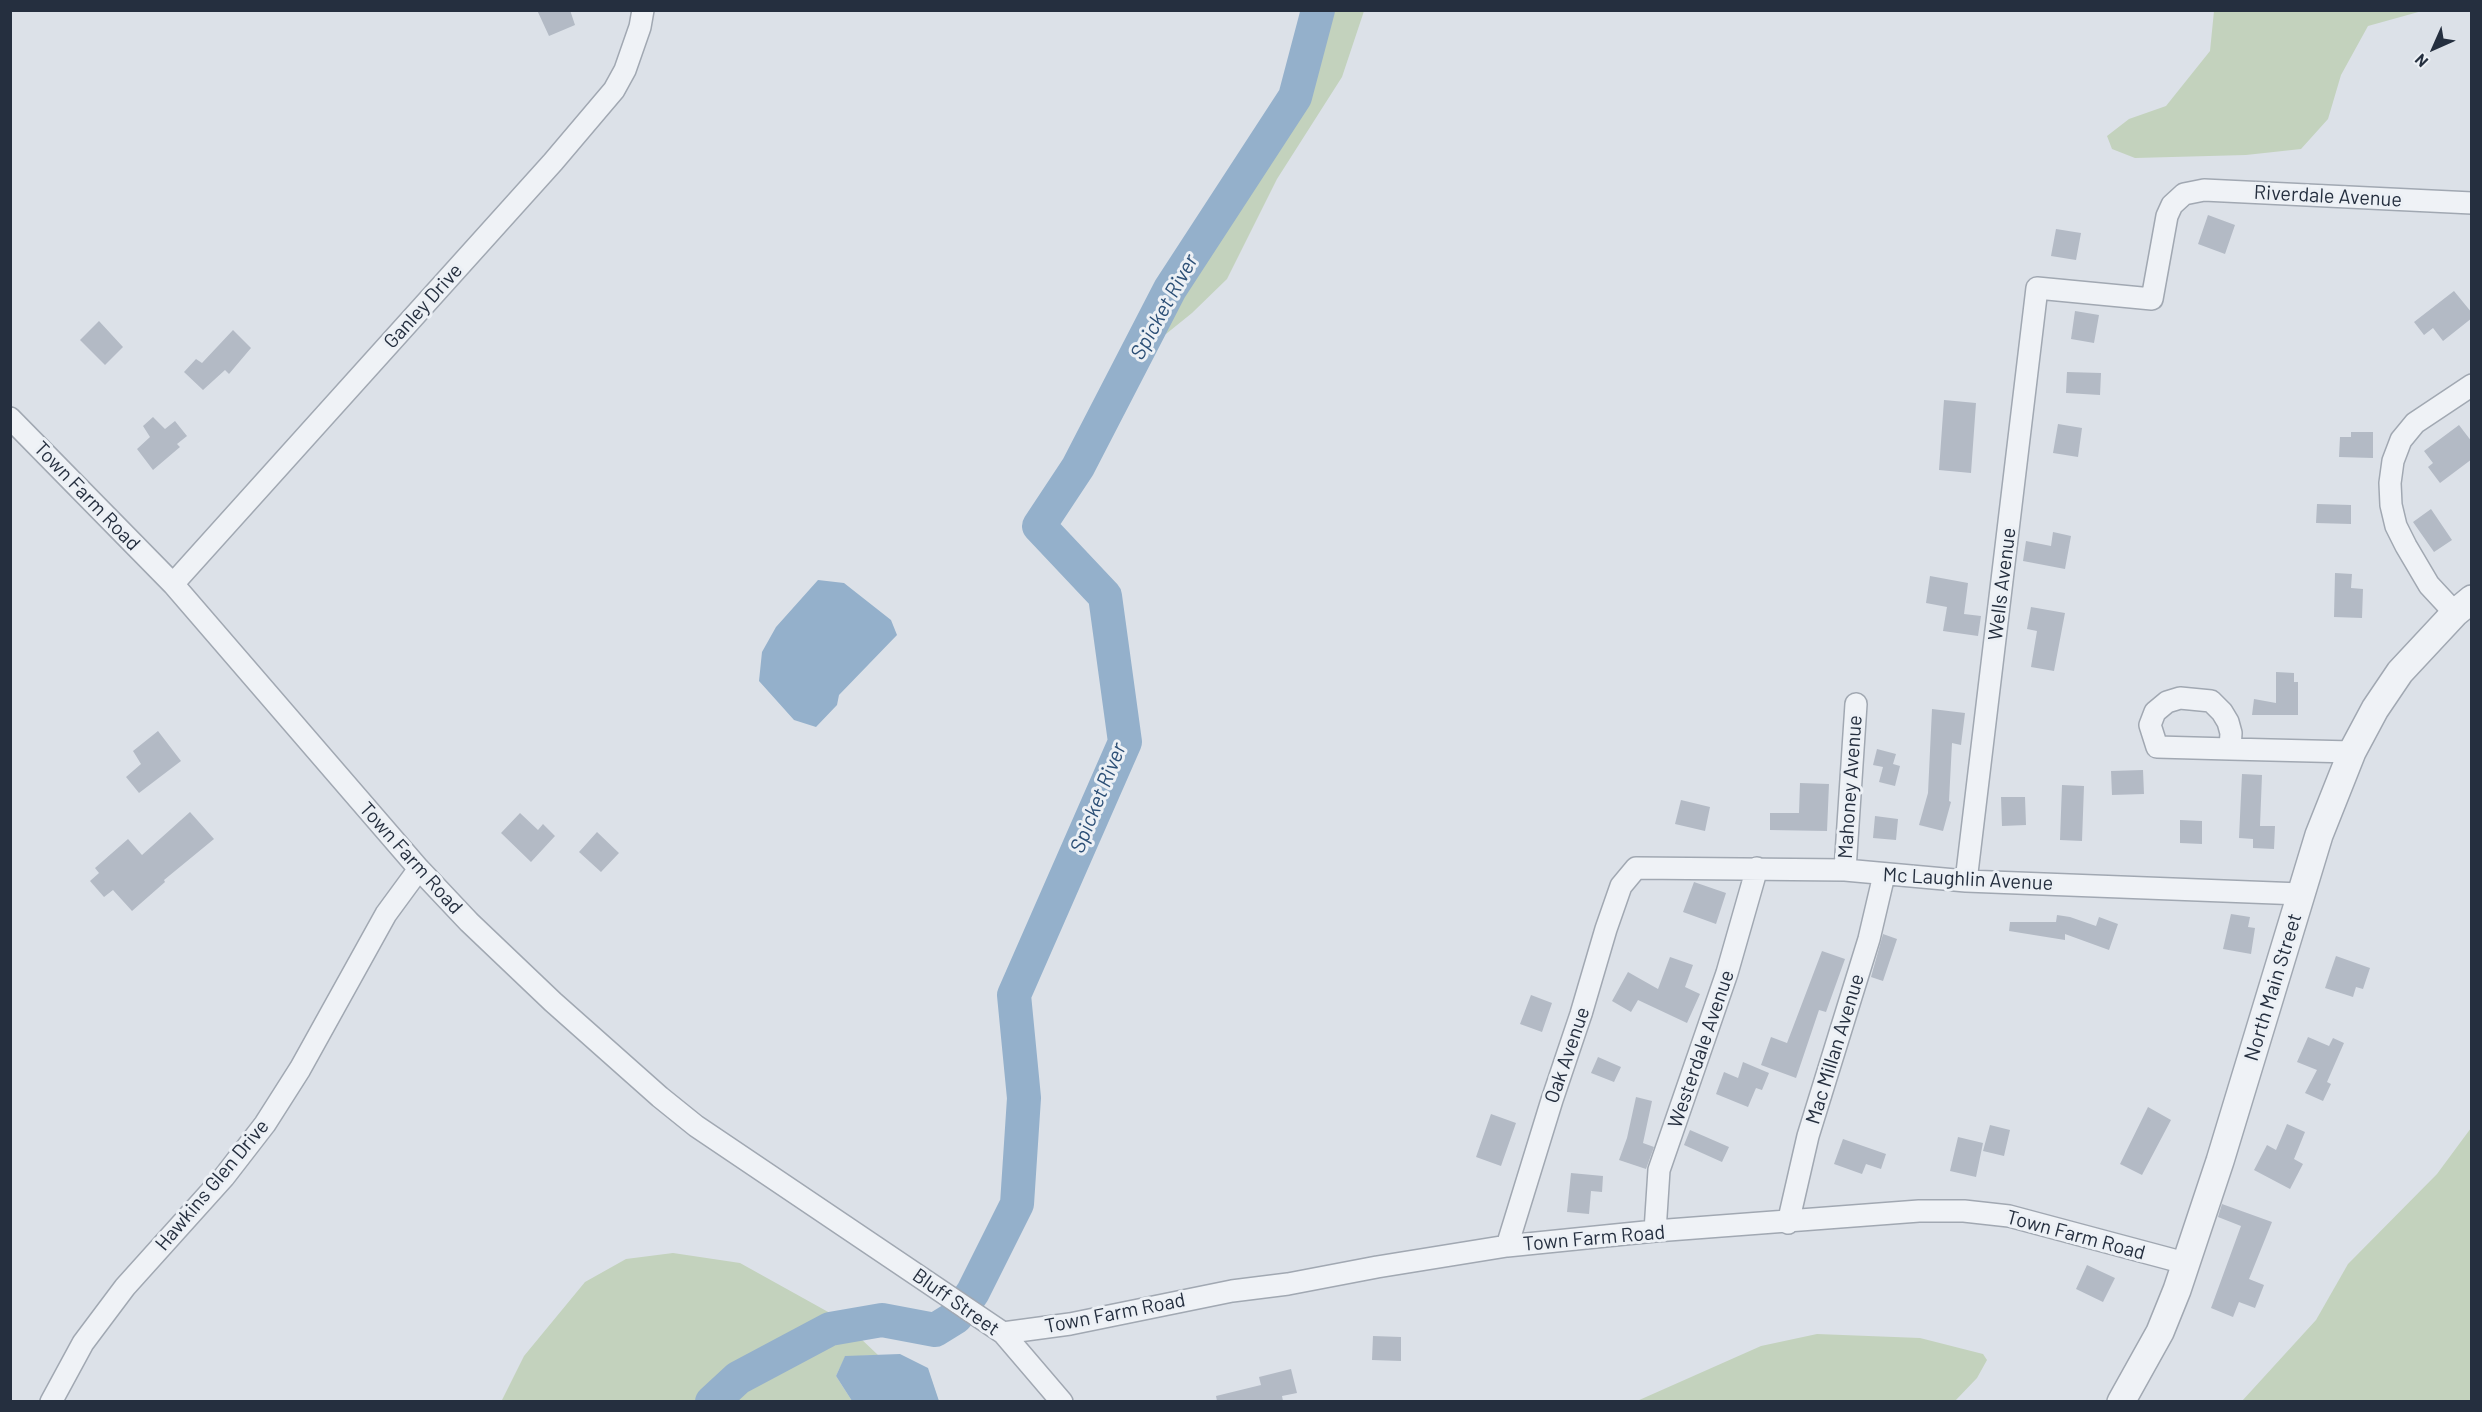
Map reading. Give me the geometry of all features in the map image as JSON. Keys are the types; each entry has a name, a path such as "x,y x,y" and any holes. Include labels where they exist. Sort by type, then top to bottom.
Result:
{"street":[{"name":"Ganley Drive","path":"173,584 553,162 614,90 625,70 640,27 643,10"},
{"name":"Riverdale Avenue","path":"2037,288 2152,299 2167,216 2172,205 2184,194 2205,190 2472,203"},
{"name":"Wells Avenue","path":"1966,881 2037,288"},
{"path":"2463,606 2429,585 2396,526 2391,504 2390,483 2393,461 2401,440 2415,423 2472,385"},
{"name":"Town Farm Road","path":"10,418 173,584 419,869 469,922 553,1002 660,1097 705,1133 865,1240"},
{"name":"North Main Street","path":"2121,1401 2160,1332 2186,1263 2224,1150 2319,835 2352,752 2375,709 2400,672 2463,606"},
{"name":"Mahoney Avenue","path":"1845,870 1856,704"},
{"path":"2230,749 2352,752"},
{"name":"Mc Laughlin Avenue","path":"1636,868 1845,870 1966,881 2301,894"},
{"name":"Oak Avenue","path":"1507,1246 1606,929 1621,886 1636,868"},
{"name":"Westerdale Avenue","path":"1655,1232 1659,1170 1691,1083 1727,973 1757,868"},
{"name":"Hawkins Glen Drive","path":"51,1401 83,1343 125,1287 224,1177 266,1124 300,1069 386,914 419,869"},
{"name":"Mac Millan Avenue","path":"1788,1223 1808,1136 1869,939 1884,874"},
{"name":"Town Farm Road","path":"1004,1333 1070,1324 1195,1298 1507,1246 1919,1211 1987,1212 2009,1215 2186,1263"},
{"name":"Bluff Street","path":"865,1240 1004,1333 1062,1401"}],"green space":[{"path":"2214,10 2422,11 2368,26 2341,75 2328,119 2301,149 2246,155 2135,158 2112,149 2107,136 2129,119 2166,106 2210,51"},
{"path":"1307,11 1364,11 1342,77 1277,179 1227,279 1192,313 1166,334 1163,316 1223,233 1262,151"},
{"path":"2471,1128 2471,1401 2242,1401 2316,1320 2348,1264 2437,1174"},
{"path":"673,1253 740,1263 839,1318 878,1355 845,1357 836,1376 852,1401 501,1402 524,1356 585,1282 626,1259"},
{"path":"1817,1334 1920,1338 1983,1354 1987,1360 1977,1378 1955,1401 1637,1401 1761,1346"}],"water":[{"path":"818,580 844,583 891,620 897,635 839,695 837,705 816,727 794,720 759,681 762,652 776,627"},
{"path":"900,1354 928,1368 939,1401 852,1401 836,1376 845,1356"}],"building":[{"path":"537,10 570,10 575,25 549,36"},
{"path":"2208,215 2235,225 2225,254 2198,244"},
{"path":"2056,229 2081,233 2076,260 2051,256"},
{"path":"2454,291 2472,313 2472,318 2443,341 2433,328 2424,335 2414,322"},
{"path":"2075,311 2099,315 2094,343 2071,339"},
{"path":"99,321 123,347 105,365 80,340"},
{"path":"233,330 251,348 229,374 225,370 203,390 184,372 196,359 202,363"},
{"path":"2067,372 2101,373 2100,395 2066,393"},
{"path":"1944,400 1976,403 1971,473 1939,470"},
{"path":"153,417 165,429 175,421 187,436 177,444 180,447 153,470 137,449 150,437 143,426"},
{"path":"2058,424 2082,428 2078,457 2053,453"},
{"path":"2459,425 2472,442 2472,459 2440,483 2428,467 2433,463 2424,451"},
{"path":"2351,432 2373,432 2373,458 2339,457 2340,437 2351,437"},
{"path":"2317,504 2351,505 2351,524 2316,523"},
{"path":"2431,509 2452,540 2434,552 2413,522"},
{"path":"2053,532 2071,536 2065,569 2023,561 2026,541 2051,546"},
{"path":"2335,573 2352,574 2351,588 2363,589 2362,618 2334,617"},
{"path":"1930,576 1968,583 1964,614 1981,616 1978,636 1943,631 1947,607 1926,603"},
{"path":"2031,607 2065,613 2054,671 2031,667 2037,631 2027,629"},
{"path":"2276,672 2294,673 2294,682 2298,682 2298,715 2252,715 2254,699 2276,703"},
{"path":"1932,709 1965,713 1961,745 1952,743 1949,801 1951,802 1943,831 1919,825 1928,793"},
{"path":"158,731 181,761 139,793 126,777 141,764 133,751"},
{"path":"1877,749 1896,754 1893,764 1900,766 1895,786 1879,782 1883,767 1873,765"},
{"path":"2143,770 2144,794 2112,795 2111,771"},
{"path":"2242,774 2262,775 2260,826 2275,826 2274,849 2253,848 2253,839 2239,838"},
{"path":"1800,783 1829,784 1827,831 1770,830 1770,813 1799,813"},
{"path":"2062,785 2084,786 2082,841 2060,840"},
{"path":"2001,797 2025,797 2026,825 2002,826"},
{"path":"1681,800 1710,807 1705,831 1675,824"},
{"path":"190,812 214,839 164,880 165,882 132,911 113,890 104,897 90,881 99,873 95,868 128,839 142,855"},
{"path":"520,813 538,830 543,824 555,836 531,862 501,833"},
{"path":"1875,816 1898,819 1896,840 1873,838"},
{"path":"2180,820 2202,821 2202,844 2180,843"},
{"path":"597,832 619,853 601,872 579,852"},
{"path":"1694,882 1726,893 1716,924 1683,912"},
{"path":"2231,914 2250,917 2248,927 2255,928 2251,954 2223,949"},
{"path":"2057,915 2096,926 2099,917 2118,924 2109,950 2065,934 2065,940 2009,931 2010,922 2056,922"},
{"path":"1883,934 1897,939 1883,981 1871,977"},
{"path":"1822,951 1845,959 1826,1012 1819,1010 1796,1078 1761,1065 1771,1037 1787,1043"},
{"path":"2336,956 2370,968 2363,989 2356,987 2353,997 2325,988"},
{"path":"1670,957 1693,965 1685,987 1700,994 1687,1023 1638,1000 1631,1012 1612,1001 1628,972 1658,989"},
{"path":"1531,995 1552,1003 1542,1032 1520,1024"},
{"path":"2308,1037 2329,1046 2333,1038 2344,1043 2327,1082 2331,1084 2323,1101 2305,1093 2317,1070 2297,1062"},
{"path":"1598,1057 1621,1067 1614,1082 1591,1073"},
{"path":"1743,1062 1769,1073 1762,1090 1756,1088 1748,1107 1716,1094 1724,1072 1738,1078"},
{"path":"1636,1097 1652,1101 1643,1143 1654,1147 1646,1169 1619,1160 1627,1138"},
{"path":"2148,1107 2171,1120 2142,1175 2120,1164"},
{"path":"1491,1114 1516,1123 1501,1166 1476,1157"},
{"path":"2287,1124 2305,1132 2294,1159 2303,1164 2290,1189 2254,1170 2267,1145 2276,1150"},
{"path":"1990,1125 2010,1130 2004,1156 1983,1151"},
{"path":"1690,1130 1729,1147 1722,1162 1684,1145"},
{"path":"1958,1137 1983,1143 1976,1177 1950,1171"},
{"path":"1843,1139 1886,1154 1881,1169 1866,1164 1862,1174 1834,1164"},
{"path":"1571,1173 1603,1176 1602,1192 1591,1191 1589,1214 1567,1212"},
{"path":"2222,1204 2272,1222 2249,1279 2264,1285 2255,1308 2239,1302 2233,1317 2211,1308 2241,1226 2218,1217"},
{"path":"2087,1265 2115,1278 2103,1302 2076,1289"},
{"path":"1373,1336 1401,1337 1401,1361 1372,1360"},
{"path":"1291,1369 1297,1393 1282,1396 1283,1401 1217,1401 1216,1396 1261,1385 1259,1377"}],"waterway":[{"name":"Spicket River","path":"712,1402 738,1378 830,1329 882,1320 935,1330 956,1317 973,1292 1017,1204 1024,1098 1014,995 1125,742 1105,596 1039,526 1078,467 1170,289 1295,97 1318,10"}]}
